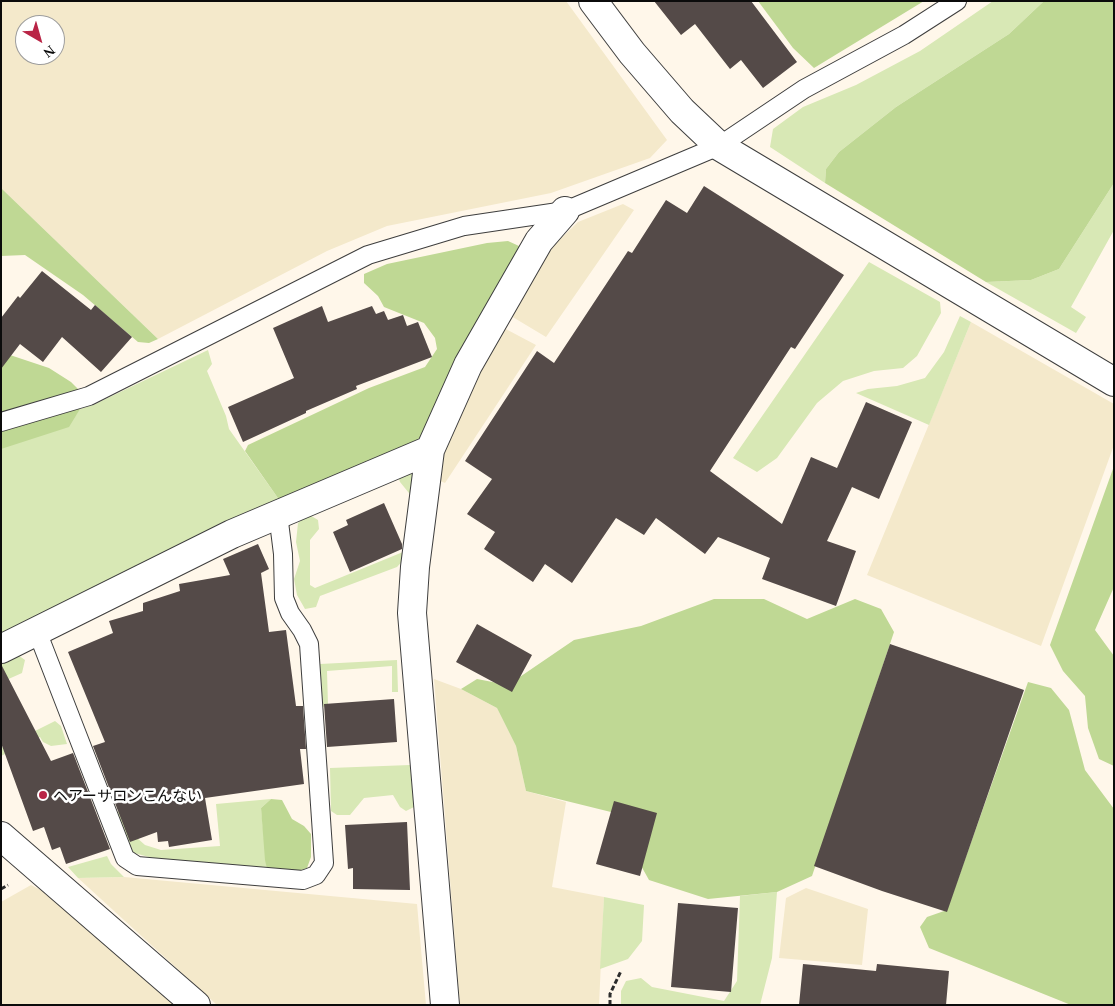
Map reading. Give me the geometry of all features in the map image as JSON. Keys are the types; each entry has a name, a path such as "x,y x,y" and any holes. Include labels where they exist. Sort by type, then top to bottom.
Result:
{"street":[{"path":"593,1 632,53 670,96 719,146 1114,382"},
{"path":"445,1005 412,614 415,567 430,450 468,365 539,241 565,211"},
{"path":"1,649 232,534 430,450"},
{"path":"1,836 196,1005"}],"lane":[{"path":"1,422 88,396 368,255 464,226 565,211 719,146 804,89 904,35 958,1"},
{"path":"37,631 125,858 137,866 303,880 316,876 324,864 309,644 290,613 284,598 283,554 278,514"}],"path":[{"path":"610,1005 610,994 621,971"}],"shaded area":[{"path":"1,1 566,1 667,140 650,158 551,193 387,226 327,251 158,339 1,188"},
{"path":"623,204 634,210 546,337 511,316 550,249 578,222"},
{"path":"971,322 1114,404 1114,445 1041,646 867,575"},
{"path":"502,327 536,345 445,483 438,480 440,455 473,374"},
{"path":"434,679 461,689 497,708 516,746 526,791 566,802 552,887 604,897 599,1005 460,1005"},
{"path":"124,877 417,904 426,1005 217,1005 78,878"},
{"path":"31,885 49,894 175,1005 1,1005 1,902"},
{"path":"806,888 868,909 862,965 779,958 786,898"}],"green space":[{"path":"758,1 924,1 814,68 793,48"},
{"path":"993,1 1044,1 1009,34 896,107 839,152 826,169 825,183 770,147 773,129 803,107 856,85 920,51"},
{"path":"1044,1 1114,1 1114,183 1059,269 1031,280 986,282 825,183 826,169 839,152 896,107 1009,34"},
{"path":"1114,183 1114,230 1071,307 1086,317 1076,333 986,282 1031,280 1059,269"},
{"path":"1,188 158,339 149,343 138,342 83,295 25,255 1,256"},
{"path":"508,241 519,246 521,259 428,439 280,501 245,451 248,445 369,388 425,367 437,349 435,338 424,323 384,307 378,296 364,283 364,274 387,264 487,243"},
{"path":"869,262 940,302 941,313 917,356 903,368 874,371 843,381 817,403 777,458 757,472 733,458"},
{"path":"960,316 971,322 929,425 856,393 868,389 897,386 925,378 944,352"},
{"path":"208,350 212,364 207,371 226,416 229,429 280,501 1,637 1,433 93,405"},
{"path":"1,352 49,368 71,382 79,390 80,409 69,427 1,449"},
{"path":"1114,466 1114,587 1095,630 1114,656 1114,766 1099,759 1088,728 1085,696 1063,671 1050,645"},
{"path":"413,471 420,478 408,555 397,567 320,596 316,607 305,609 297,595 294,579 300,561 296,542 298,523 308,514 318,520 319,529 310,540 310,585 315,588 403,552 413,498 400,482 397,474"},
{"path":"714,599 764,599 807,619 855,599 881,609 894,632 812,876 777,892 708,899 649,880 635,855 619,814 526,791 516,746 497,708 461,689 477,679 508,685 574,640 641,626"},
{"path":"18,655 25,660 22,673 4,681 1,680 1,663"},
{"path":"397,660 398,692 392,692 392,666 327,671 328,705 323,707 320,664"},
{"path":"1028,682 1051,688 1069,710 1085,770 1114,809 1114,1005 1071,1005 929,948 920,927 927,917 947,910"},
{"path":"55,721 61,726 67,744 51,746 43,742 40,737 1,756 1,748"},
{"path":"410,765 414,807 406,811 400,807 393,795 364,798 350,815 337,815 331,811 330,768"},
{"path":"271,799 261,808 267,869 168,862 134,853 123,839 116,812 126,811 136,837 145,845 161,850 220,846 216,804"},
{"path":"271,799 282,800 292,819 304,826 311,834 311,857 307,868 295,872 267,869 261,808"},
{"path":"107,856 111,864 124,877 78,878 68,867"},
{"path":"777,892 772,958 760,1005 621,1005 621,991 626,981 641,978 652,987 724,1001 737,981 740,896"},
{"path":"604,897 644,905 642,941 628,959 600,969"}],"building":[{"path":"654,1 751,1 797,62 763,88 741,60 730,69 695,24 681,35"},
{"path":"704,186 844,275 795,349 791,347 710,471 782,524 811,457 837,468 866,402 912,422 879,499 852,487 827,541 856,551 836,606 762,579 770,558 718,537 705,554 656,518 644,535 616,518 572,583 545,564 533,582 484,549 495,532 467,514 492,479 465,461 537,351 554,363 628,251 632,253 666,200 687,213"},
{"path":"42,271 91,310 95,305 132,337 101,372 62,337 43,362 20,344 1,369 1,318 18,296 20,298"},
{"path":"322,306 328,322 372,306 376,314 384,311 388,320 403,315 407,326 418,322 432,357 356,386 357,389 306,411 306,413 243,442 228,407 294,378 273,328"},
{"path":"384,503 402,544 402,549 350,572 333,532 348,525 346,520"},
{"path":"258,544 269,569 261,573 269,632 286,630 296,706 303,706 306,749 300,749 304,784 205,798 212,840 169,847 168,841 158,842 157,832 130,842 93,746 105,742 68,652 113,633 109,621 143,611 143,603 180,591 179,584 230,575 223,559"},
{"path":"477,624 532,655 512,692 456,662"},
{"path":"890,644 1024,690 947,912 814,866"},
{"path":"1,664 51,761 73,753 110,849 66,864 60,847 52,850 44,827 33,831 1,743"},
{"path":"394,699 397,742 327,747 324,704"},
{"path":"614,801 657,813 640,876 596,864"},
{"path":"407,822 410,890 353,889 353,868 348,869 345,825"},
{"path":"678,903 738,908 731,992 671,987"},
{"path":"803,964 876,971 877,964 949,971 946,1005 799,1005"}],"place":[{"name":"ヘアーサロンこんない","path":"43,795"}]}
